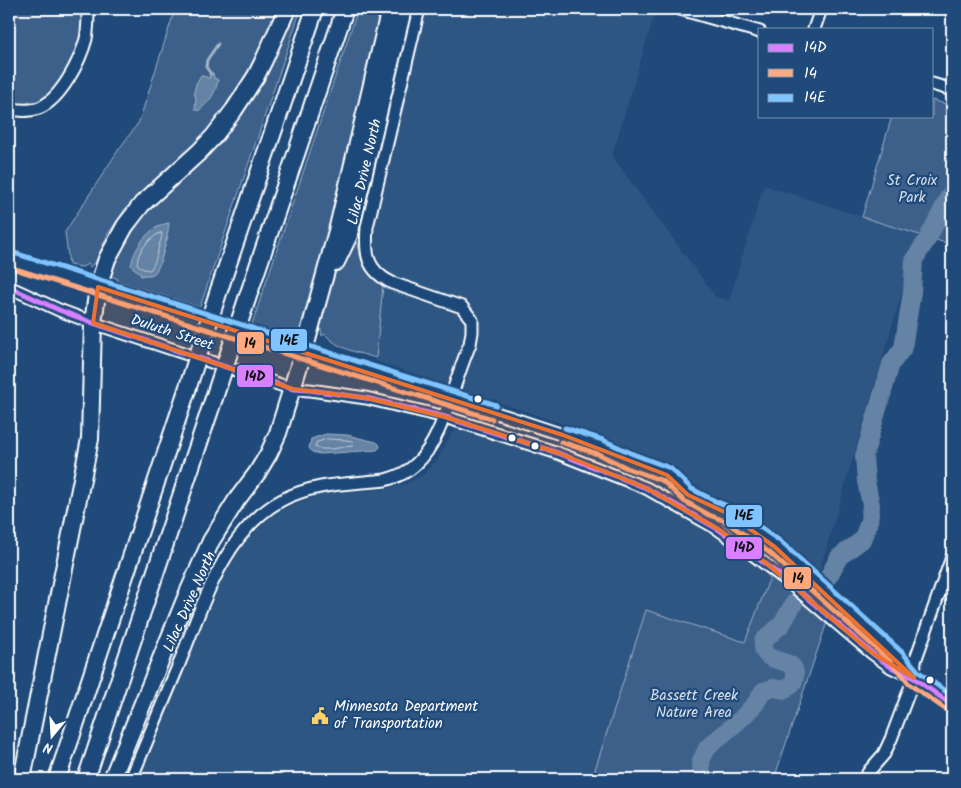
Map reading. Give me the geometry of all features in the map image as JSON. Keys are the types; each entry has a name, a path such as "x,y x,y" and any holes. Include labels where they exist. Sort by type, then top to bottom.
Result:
{"highway":[{"path":"22,779 90,440 93,323 98,287 107,258 130,218 158,189 199,152 234,110 256,76 288,9"},
{"path":"57,779 219,290 316,9"},
{"path":"86,779 344,9"},
{"path":"112,779 211,541 236,501 257,473 278,433 293,389 340,222 390,9"},
{"path":"321,288 349,235 403,9"}],"street":[{"path":"9,110 32,110 39,108 59,92 73,72 86,41 88,9"},
{"name":"Lilac Drive North","path":"131,779 210,588 226,555 250,524 280,501 297,494 322,486 385,480 407,471 418,463 427,451 444,416 470,344 472,320 462,307 384,279 373,269 368,260 366,248 367,227 419,9"},
{"path":"680,9 758,31"},
{"path":"814,28 821,9"},
{"path":"934,85 952,90"},
{"name":"Duluth Street","path":"9,258 601,448 667,476 688,494 712,508 729,514 775,547 897,658 914,678"},
{"name":"Duluth Street","path":"9,287 93,323 293,389 366,398 444,416 558,453 646,488 718,529 742,546 785,578 872,653 891,667 914,678 952,705"},
{"path":"864,779 888,746 914,678 915,661 952,556"}],"highlighted area":[{"path":"98,287 563,435 667,475 688,495 729,514 775,547 914,678 872,653 766,563 718,529 646,488 558,453 445,417 366,398 293,389 93,323"}],"shaded area":[{"path":"425,9 656,9 612,156 715,296 729,301 764,185 919,235 818,576 788,548 755,522 711,495 605,439 376,361 384,271 376,256 375,225"},
{"path":"456,430 604,475 670,506 772,572 745,642 646,611 592,779 138,779 224,575 247,540 274,513 296,503 322,494 385,489 406,484 424,474 438,459 451,434"}],"green space":[{"path":"9,9 82,9 82,32 72,59 49,95 35,102 9,103"},
{"path":"175,9 282,9 264,50 225,115 125,209 108,234 96,261 90,267 88,264 82,267 69,265 65,232 119,149 139,122"},
{"path":"291,9 301,9 200,307 117,281 118,279 111,276 118,257 128,239 148,210 203,154","holes":["153,231 168,237 162,257 150,275 145,274 141,276 139,272 139,245"]},
{"path":"358,9 385,9 320,270 298,338 252,324"},
{"name":"St Croix Park","path":"934,101 952,106 952,245 862,217 891,118 934,118"},
{"path":"353,239 358,242 362,261 368,272 383,285 376,358 342,347 325,334 322,336 320,325 331,280"},
{"name":"Bassett Creek Nature Area","path":"772,572 827,622 774,779 592,779 646,610 745,642"}],"water":[{"path":"213,73 214,78 218,80 216,89 209,101 198,111 195,109 196,99 194,92 196,84 201,75 210,78 209,74"},
{"path":"169,223 159,266 152,275 141,276 131,266 135,252 149,233 155,228"},
{"path":"326,434 347,435 376,442 380,447 377,450 320,454 312,452 309,448 311,439"}],"waterway":[{"path":"211,74 206,67 207,60 218,44"},
{"path":"829,576 839,557 862,540 869,522 871,505 866,481 864,456 891,364 903,348 912,292 914,260 928,238 952,191"},
{"path":"702,779 701,761 707,748 742,718 756,703 763,691 774,688 784,690 793,682 795,675 792,666 768,656 764,651 763,641 782,624 794,603"}],"transit line":[{"name":"14E","path":"11,252 496,405"},
{"name":"14","path":"9,267 492,419"},
{"name":"14D","path":"9,287 93,323 293,389 366,398 445,417 558,453 646,488 718,529 742,546 785,579 872,653 891,667 914,678 952,705"},
{"name":"14E","path":"565,428 603,440 670,468 692,489 733,508 780,541 902,652 919,672 952,696"},
{"name":"14","path":"561,442 598,454 627,468 663,481 684,501 709,515 725,521 770,553 892,663 909,684 948,711"}],"place":[{"name":"Minnesota Department of Transportation","path":"320,716"}]}
